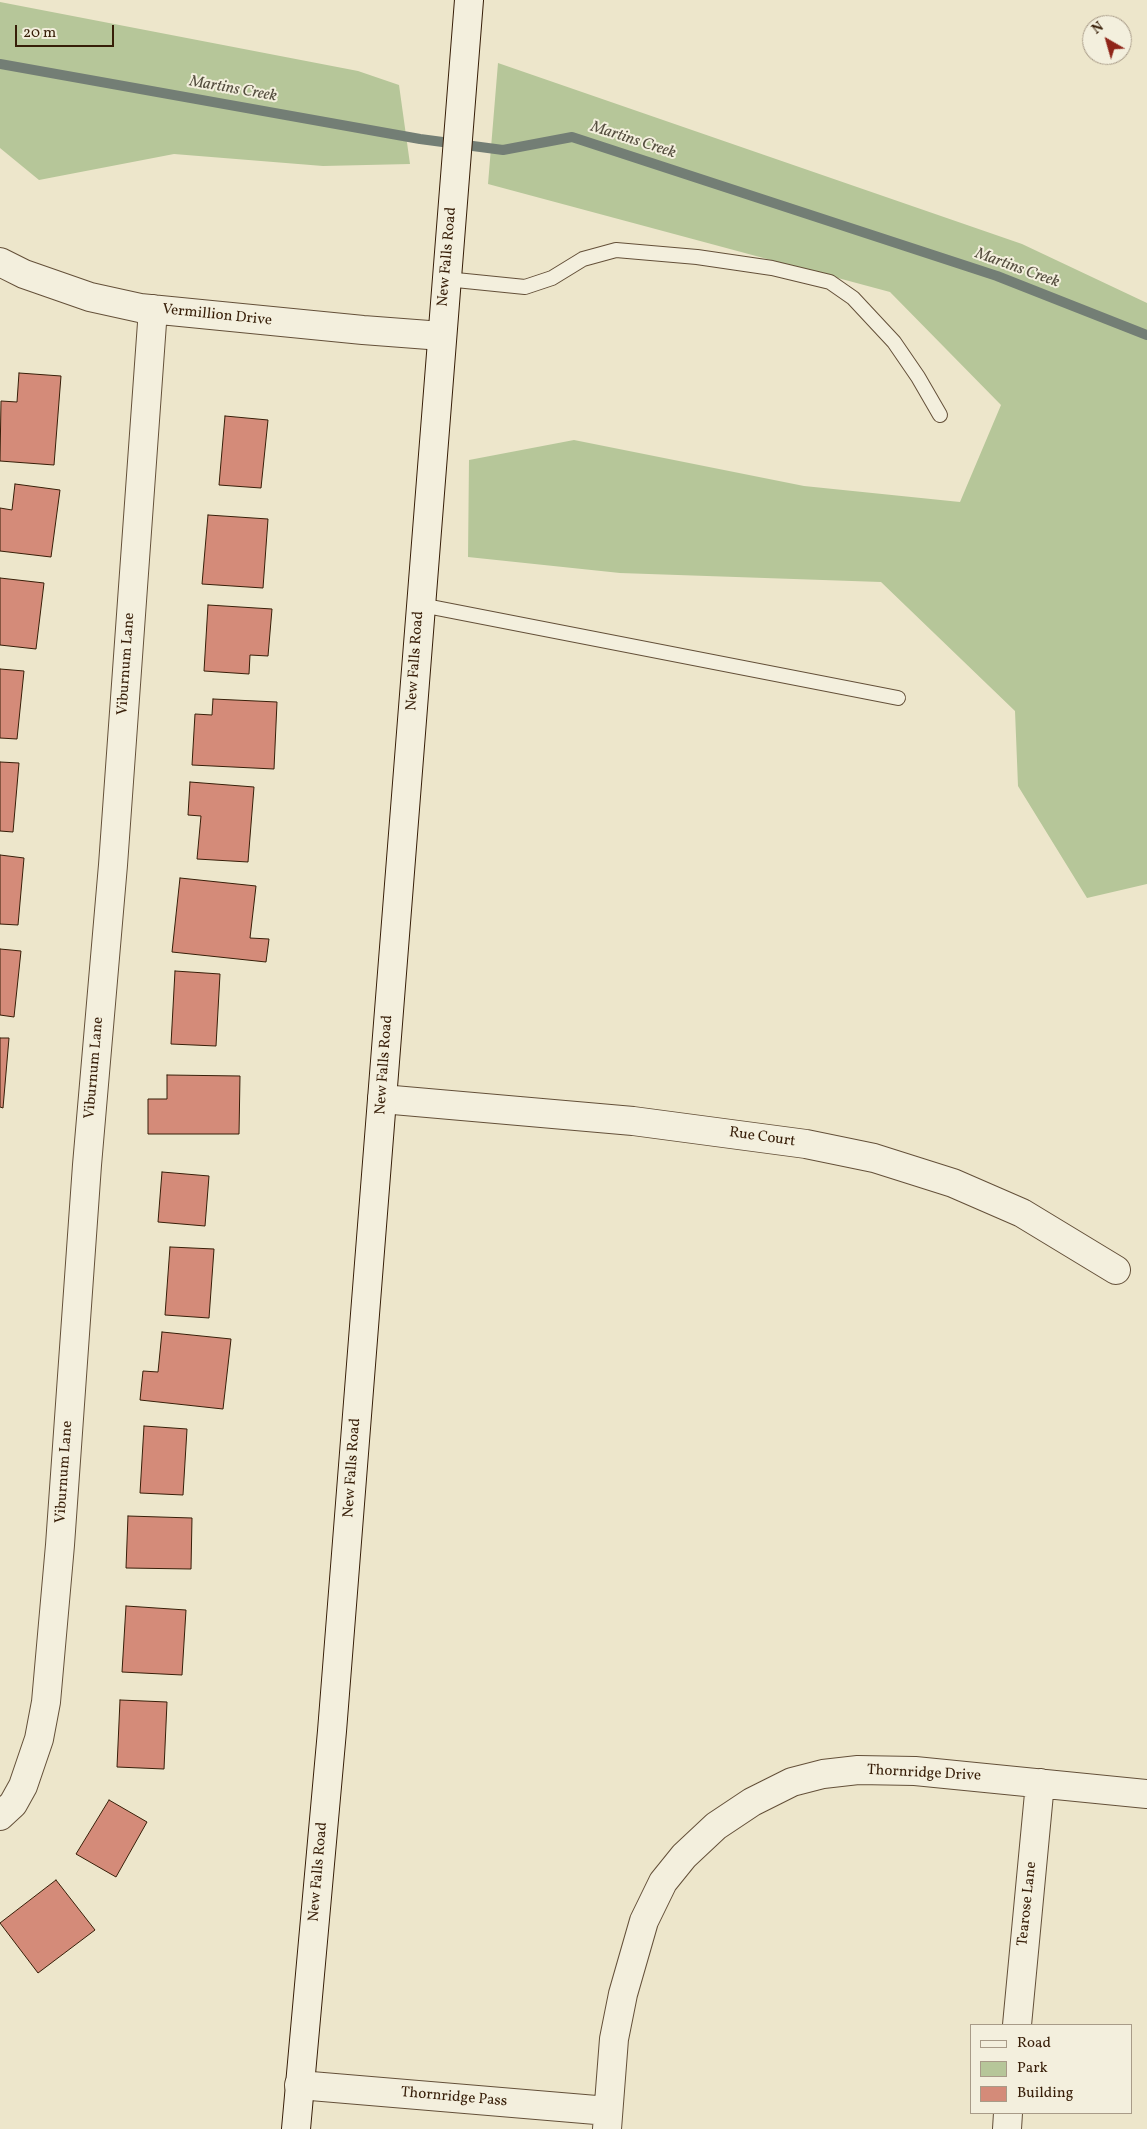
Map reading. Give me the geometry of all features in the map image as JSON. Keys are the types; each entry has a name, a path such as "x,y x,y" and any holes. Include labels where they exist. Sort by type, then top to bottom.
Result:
{"street":[{"name":"New Falls Road","path":"296,2129 332,1731 469,0"},
{"name":"Vermillion Drive","path":"0,262 24,274 90,297 153,309 442,336"},
{"name":"Viburnum Lane","path":"0,1816 13,1804 23,1786 39,1738 46,1702 61,1535 87,1164 112,865 153,309"},
{"name":"Rue Court","path":"382,1099 633,1121 806,1144 874,1158 953,1183 1022,1213 1116,1270"},
{"name":"Thornridge Drive","path":"607,2120 614,2039 623,1994 644,1921 663,1882 684,1856 716,1826 752,1802 792,1782 823,1774 858,1770 915,1771 1147,1794"},
{"name":"Tearose Lane","path":"1017,2024 1040,1783"},
{"name":"Thornridge Pass","path":"300,2085 607,2120"},
{"path":"1006,2129 1008,2114"}],"lane":[{"path":"446,279 526,287 552,278 584,259 616,250 697,257 772,268 830,282 853,298 894,342 918,377 940,415"},
{"path":"421,605 898,698"}],"green space":[{"path":"0,2 358,71 399,85 410,164 323,166 174,154 39,180 0,148"},
{"path":"498,63 1022,244 1147,303 1147,884 1087,898 1018,786 1015,711 881,582 620,573 468,557 469,460 574,440 804,486 960,502 1001,405 890,292 488,184"}],"building":[{"path":"19,373 61,376 54,465 0,461 1,401 17,402"},
{"path":"225,416 268,420 261,488 219,485"},
{"path":"15,484 60,490 51,557 0,551 0,508 12,510"},
{"path":"208,515 268,519 263,588 202,584"},
{"path":"0,578 44,583 36,649 0,645"},
{"path":"208,605 272,609 268,656 250,655 249,674 204,671"},
{"path":"0,669 24,671 17,739 0,738"},
{"path":"213,699 277,702 274,769 192,765 195,714 212,715"},
{"path":"0,762 19,763 13,832 0,831"},
{"path":"190,782 254,787 248,862 197,859 201,816 188,815"},
{"path":"0,855 24,858 18,925 0,924"},
{"path":"180,878 256,886 250,938 269,939 266,962 172,952"},
{"path":"0,949 21,951 14,1017 0,1015"},
{"path":"175,971 220,974 216,1046 171,1044"},
{"path":"0,1038 9,1038 3,1108 0,1107"},
{"path":"167,1075 240,1076 239,1134 148,1134 148,1099 167,1099"},
{"path":"162,1172 209,1176 205,1226 158,1222"},
{"path":"170,1247 214,1249 209,1318 165,1315"},
{"path":"162,1332 231,1339 223,1409 140,1400 143,1371 158,1372"},
{"path":"144,1426 187,1429 183,1495 140,1493"},
{"path":"128,1516 192,1518 191,1569 126,1568"},
{"path":"126,1606 186,1610 182,1675 122,1672"},
{"path":"120,1700 167,1702 164,1769 117,1767"},
{"path":"109,1800 147,1822 116,1877 76,1854"},
{"path":"56,1880 95,1930 38,1973 0,1923"}],"waterway":[{"name":"Martins Creek","path":"0,64 420,139 503,150 572,137 997,276 1147,335"}]}
